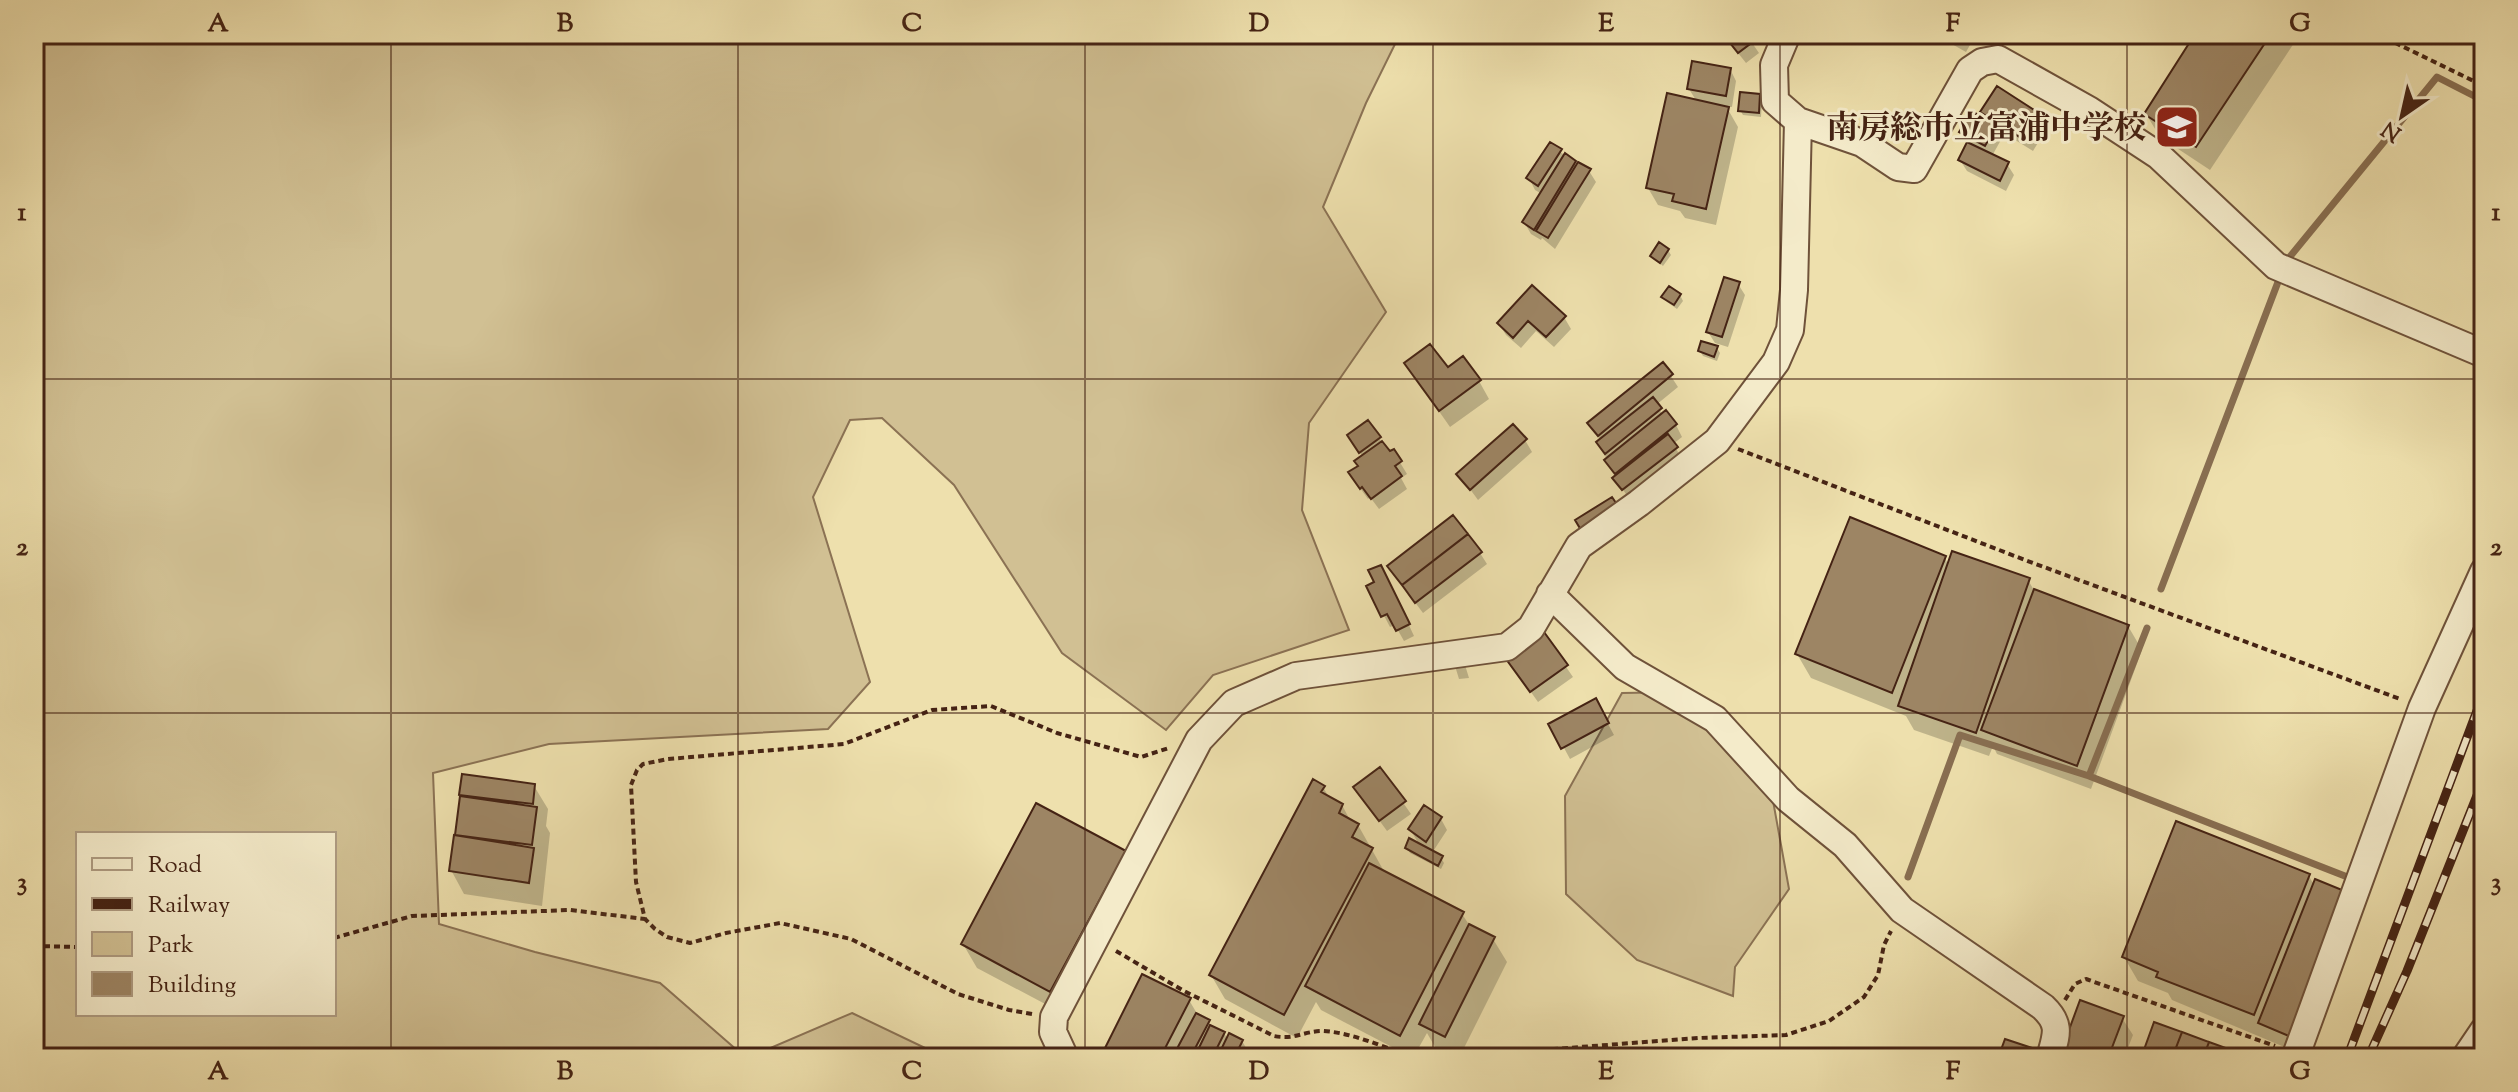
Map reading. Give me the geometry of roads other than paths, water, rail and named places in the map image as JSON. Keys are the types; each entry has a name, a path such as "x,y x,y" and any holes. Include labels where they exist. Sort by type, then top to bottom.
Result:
{"street":[{"path":"1787,34 1774,65 1775,101 1798,121 1862,143 1898,167 1914,169 1970,70 1982,62 1998,59 2089,110 2159,156 2276,266 2484,354"},
{"path":"1065,1058 1053,1032 1054,1017 1199,740 1234,703 1296,676 1507,647 1531,628 1579,546 1717,441 1776,362 1790,330 1794,290 1798,121"},
{"path":"2295,1056 2422,708 2484,571"},
{"path":"1550,594 1625,667 1715,719 1788,799 1845,845 1902,910 2010,983 2054,1018 2057,1033 2050,1058"},
{"path":"2465,1058 2484,1030"}],"waterway":[{"path":"2288,259 2437,77 2484,101"},
{"path":"2161,589 2278,282"},
{"path":"2089,776 2147,628"},
{"path":"1908,877 1960,735 2089,776 2350,878"}],"railway":[{"path":"2347,1058 2484,692"},
{"path":"2368,1058 2407,971 2484,778"}],"place":[{"name":"南房総市立富浦中学校","path":"2177,127"}]}
